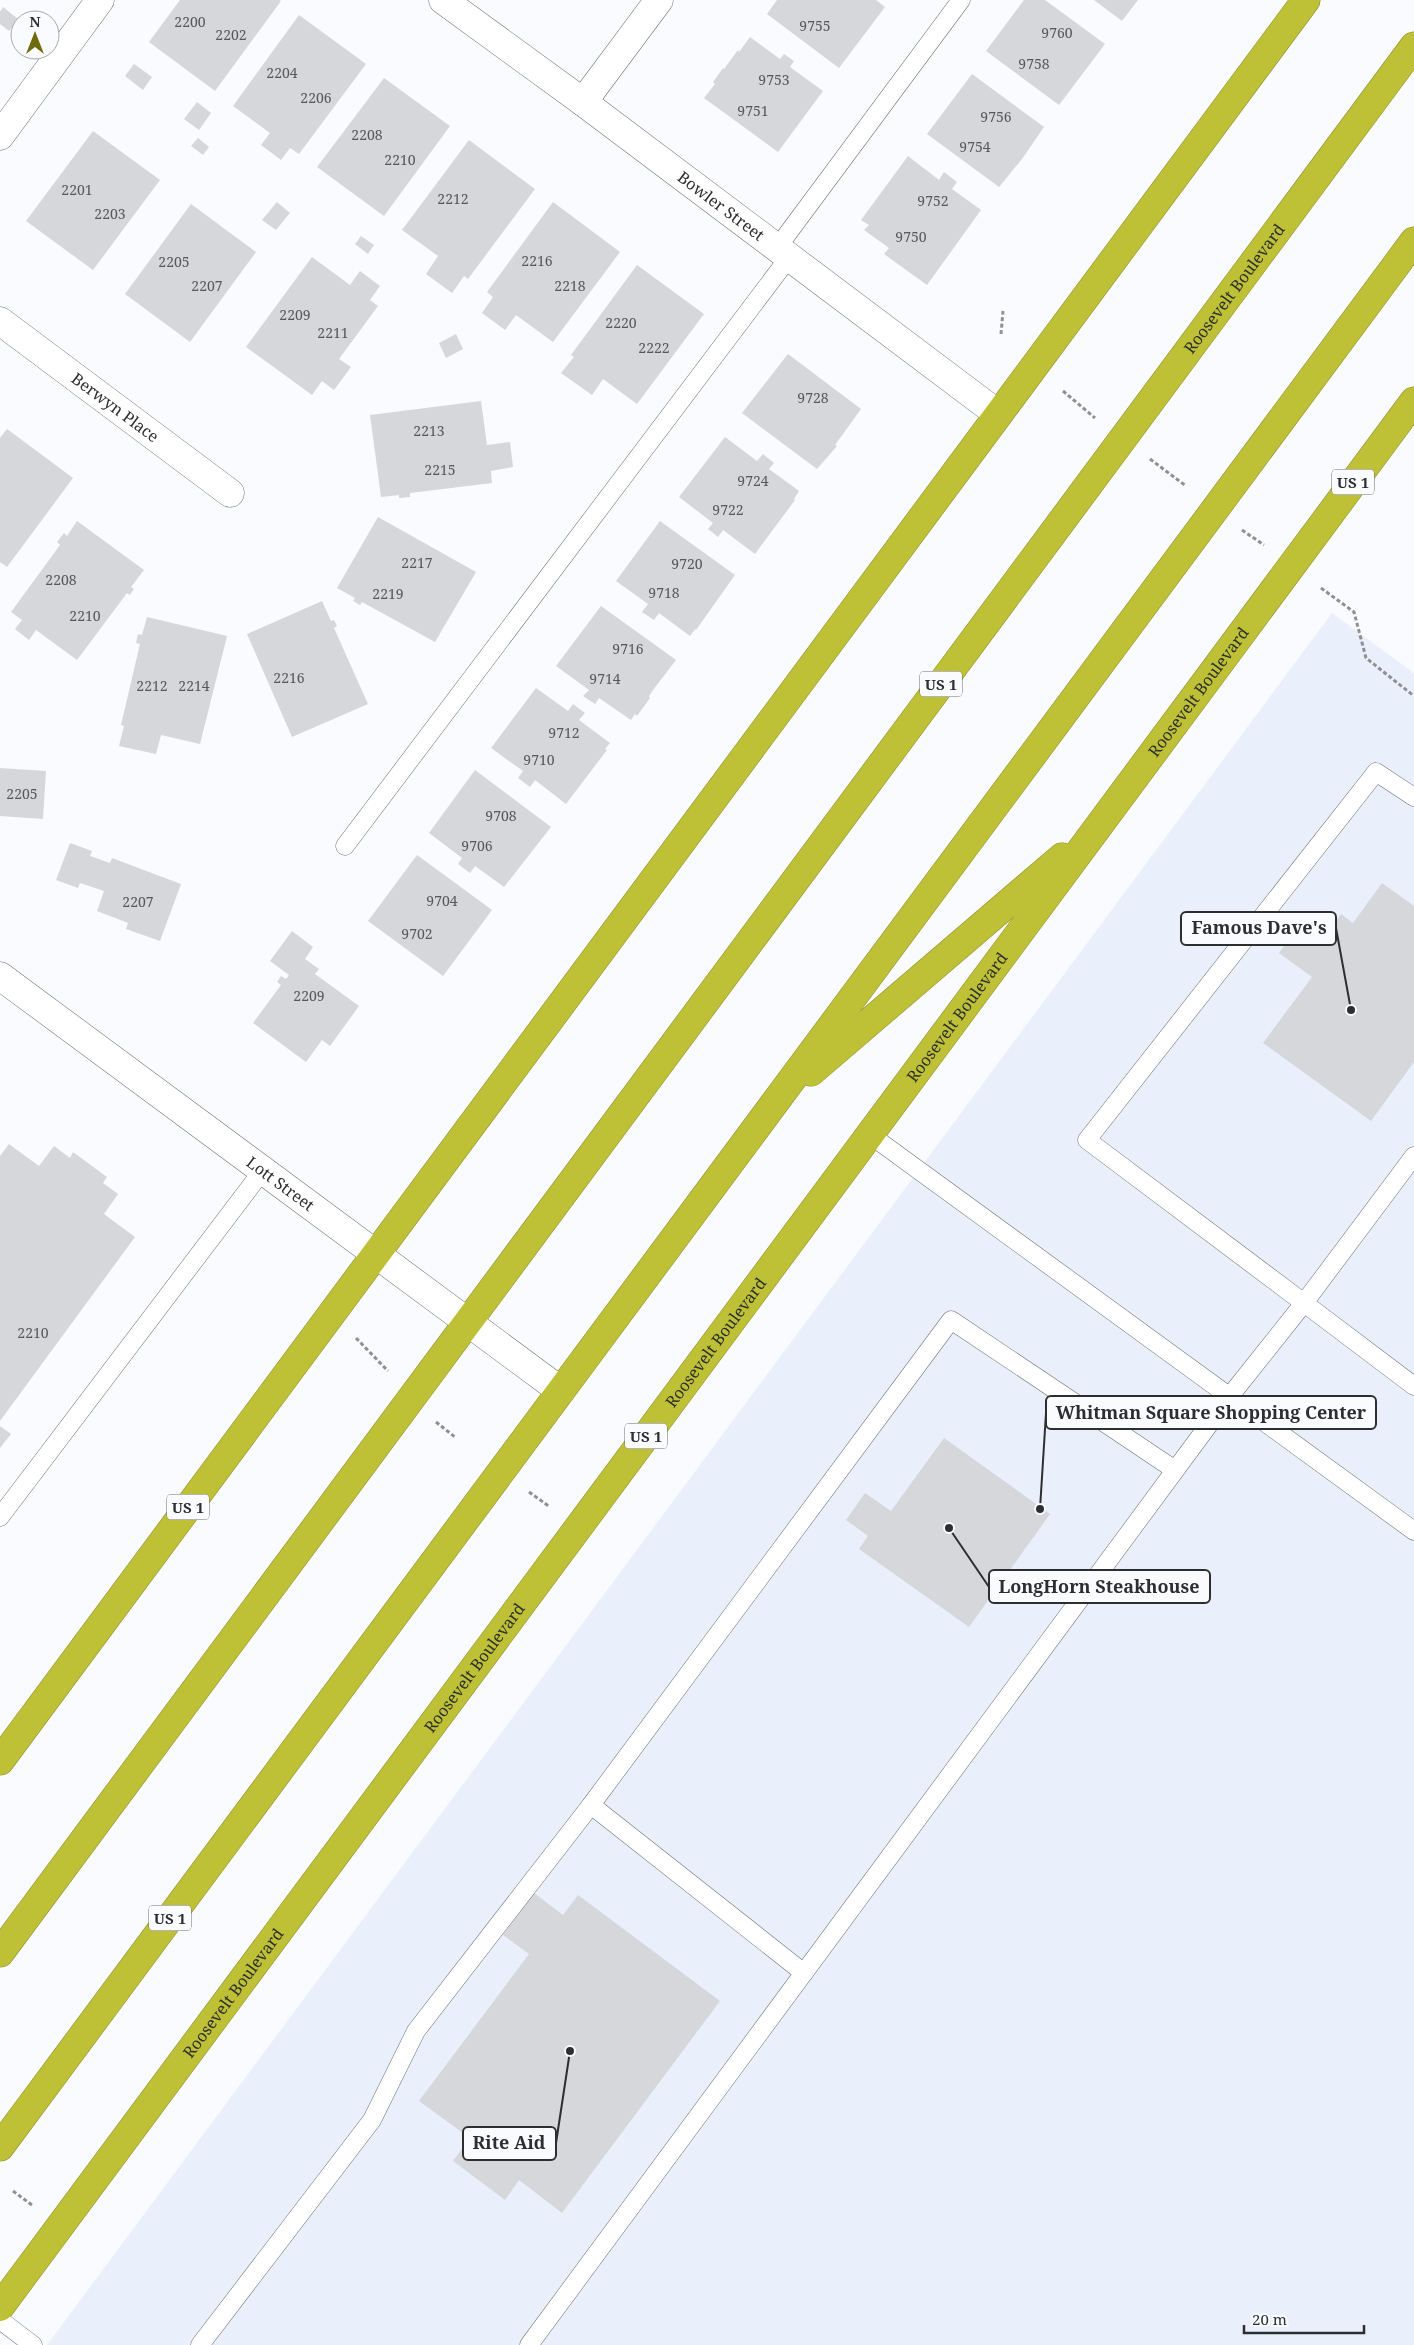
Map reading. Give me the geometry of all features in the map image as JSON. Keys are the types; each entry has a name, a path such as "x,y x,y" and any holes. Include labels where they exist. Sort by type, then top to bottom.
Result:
{"highway":[{"name":"US 1","path":"0,1761 1306,0"},
{"name":"Roosevelt Boulevard","path":"0,1953 1414,46"},
{"name":"US 1","path":"0,2147 1414,240"},
{"name":"Roosevelt Boulevard","path":"0,2308 1414,400"},
{"path":"774,1104 1100,824"}],"street":[{"path":"0,136 100,0"},
{"name":"Bowler Street","path":"443,0 584,102 998,414"},
{"path":"584,102 659,0"},
{"name":"Berwyn Place","path":"0,321 230,493"},
{"name":"Lott Street","path":"2,982 263,1170 561,1391"}],"lane":[{"path":"344,846 783,252 961,0"},
{"path":"1414,797 1376,772 1087,1140 1414,1386"},
{"path":"869,1134 1414,1531"},
{"path":"529,2345 1230,1396 1304,1303 1414,1156"},
{"path":"0,1517 263,1170"},
{"path":"200,2345 372,2120 416,2032 591,1805 951,1320 1175,1470"},
{"path":"591,1805 804,1973"},
{"path":"0,2320 33,2345"}],"path":[{"path":"1001,334 1003,311"},
{"path":"1063,391 1096,419"},
{"path":"1149,459 1186,486"},
{"path":"1241,530 1270,549"},
{"path":"1321,588 1354,612 1366,658 1414,696"},
{"path":"356,1338 388,1372"},
{"path":"434,1420 455,1437"},
{"path":"528,1491 554,1511"},
{"path":"13,2191 36,2208"}],"shaded area":[{"path":"1332,613 1414,673 1414,2345 47,2345"}],"building":[{"path":"180,0 281,1 215,91 149,42"},
{"path":"777,0 876,0 885,7 839,68 767,14"},
{"path":"1024,0 1045,0 1105,44 1059,105 986,51"},
{"path":"1094,0 1138,0 1122,21"},
{"path":"3,7 10,13 9,31 0,24 0,12"},
{"path":"299,15 366,64 299,154 290,148 281,160 261,145 270,133 233,106"},
{"path":"750,37 780,59 784,54 794,61 790,67 823,91 778,152 704,98 715,84 713,82 723,68 738,50 739,52"},
{"path":"134,64 152,77 143,90 125,76"},
{"path":"972,74 1044,127 1022,159 999,187 927,134"},
{"path":"384,78 450,126 384,216 317,167"},
{"path":"197,102 211,113 199,130 184,119"},
{"path":"93,131 160,180 93,270 26,221"},
{"path":"198,138 209,147 203,155 191,146"},
{"path":"469,140 535,189 468,279 464,276 452,293 426,274 438,256 402,230"},
{"path":"908,156 939,180 944,172 957,182 952,189 981,210 927,285 884,254 889,248 864,230 869,225 861,220"},
{"path":"277,202 290,213 276,230 262,220"},
{"path":"553,202 620,252 553,342 516,315 505,330 482,313 493,297 487,292"},
{"path":"191,204 256,252 190,342 125,294"},
{"path":"361,236 374,245 368,254 355,244"},
{"path":"312,257 350,285 360,271 380,286 370,300 378,306 339,359 351,367 334,390 322,381 312,395 246,347"},
{"path":"637,265 704,314 637,404 603,379 592,395 561,373 574,357 571,355"},
{"path":"456,334 463,349 446,358 439,343"},
{"path":"788,354 861,409 835,445 837,446 817,469 742,413"},
{"path":"481,401 487,445 510,442 513,467 491,471 492,483 410,493 410,497 399,498 399,495 381,497 370,415"},
{"path":"7,429 73,478 7,567 0,562 0,438"},
{"path":"725,437 757,461 763,454 774,463 769,469 799,491 795,500 755,554 723,530 718,537 708,529 713,523 679,497"},
{"path":"378,517 476,572 435,642 362,602 360,605 353,601 355,598 337,588"},
{"path":"77,521 144,570 131,587 134,589 130,595 127,593 77,660 36,630 29,640 15,629 22,620 11,612 60,545 57,542 64,533 67,536"},
{"path":"660,521 735,575 690,636 659,613 654,620 642,612 648,604 616,581"},
{"path":"322,601 331,621 334,620 337,626 334,628 368,704 292,737 247,634"},
{"path":"601,606 676,660 653,690 649,696 650,698 637,716 635,714 631,720 599,698 595,704 583,696 589,690 556,666"},
{"path":"147,617 227,636 200,744 161,735 156,754 119,746 124,726 121,725 140,644 136,643 138,634 142,635"},
{"path":"536,688 568,711 573,704 585,713 579,720 610,743 605,749 607,750 566,804 535,780 530,787 518,778 523,771 491,748"},
{"path":"0,768 46,771 43,819 0,816"},
{"path":"475,770 551,827 504,887 475,866 470,873 458,864 462,858 429,833"},
{"path":"70,843 92,851 90,856 110,863 112,858 181,884 160,941 126,929 128,923 97,911 104,891 80,883 78,888 56,880"},
{"path":"417,855 492,910 443,976 368,921"},
{"path":"1382,883 1414,906 1414,1062 1371,1121 1263,1043 1312,977 1279,953 1298,927 1320,943 1341,914 1353,923"},
{"path":"292,931 313,947 305,959 319,969 315,974 359,1006 330,1046 322,1040 306,1062 253,1023 281,985 277,982 281,976 286,979 289,975 270,961"},
{"path":"9,1144 39,1166 54,1146 70,1158 73,1152 107,1177 103,1183 118,1194 104,1214 135,1237 0,1421 0,1156"},
{"path":"0,1426 11,1434 0,1448"},
{"path":"944,1438 1050,1514 969,1627 859,1549 868,1536 846,1520 865,1493 891,1511"},
{"path":"534,1893 563,1915 578,1895 720,2001 562,2213 519,2180 505,2200 453,2161 470,2138 419,2101 529,1954 503,1935"}],"place":[{"name":"Famous Dave's","path":"1351,1010"},
{"name":"Whitman Square Shopping Center","path":"1040,1509"},
{"name":"LongHorn Steakhouse","path":"949,1528"},
{"name":"Rite Aid","path":"570,2051"}]}
